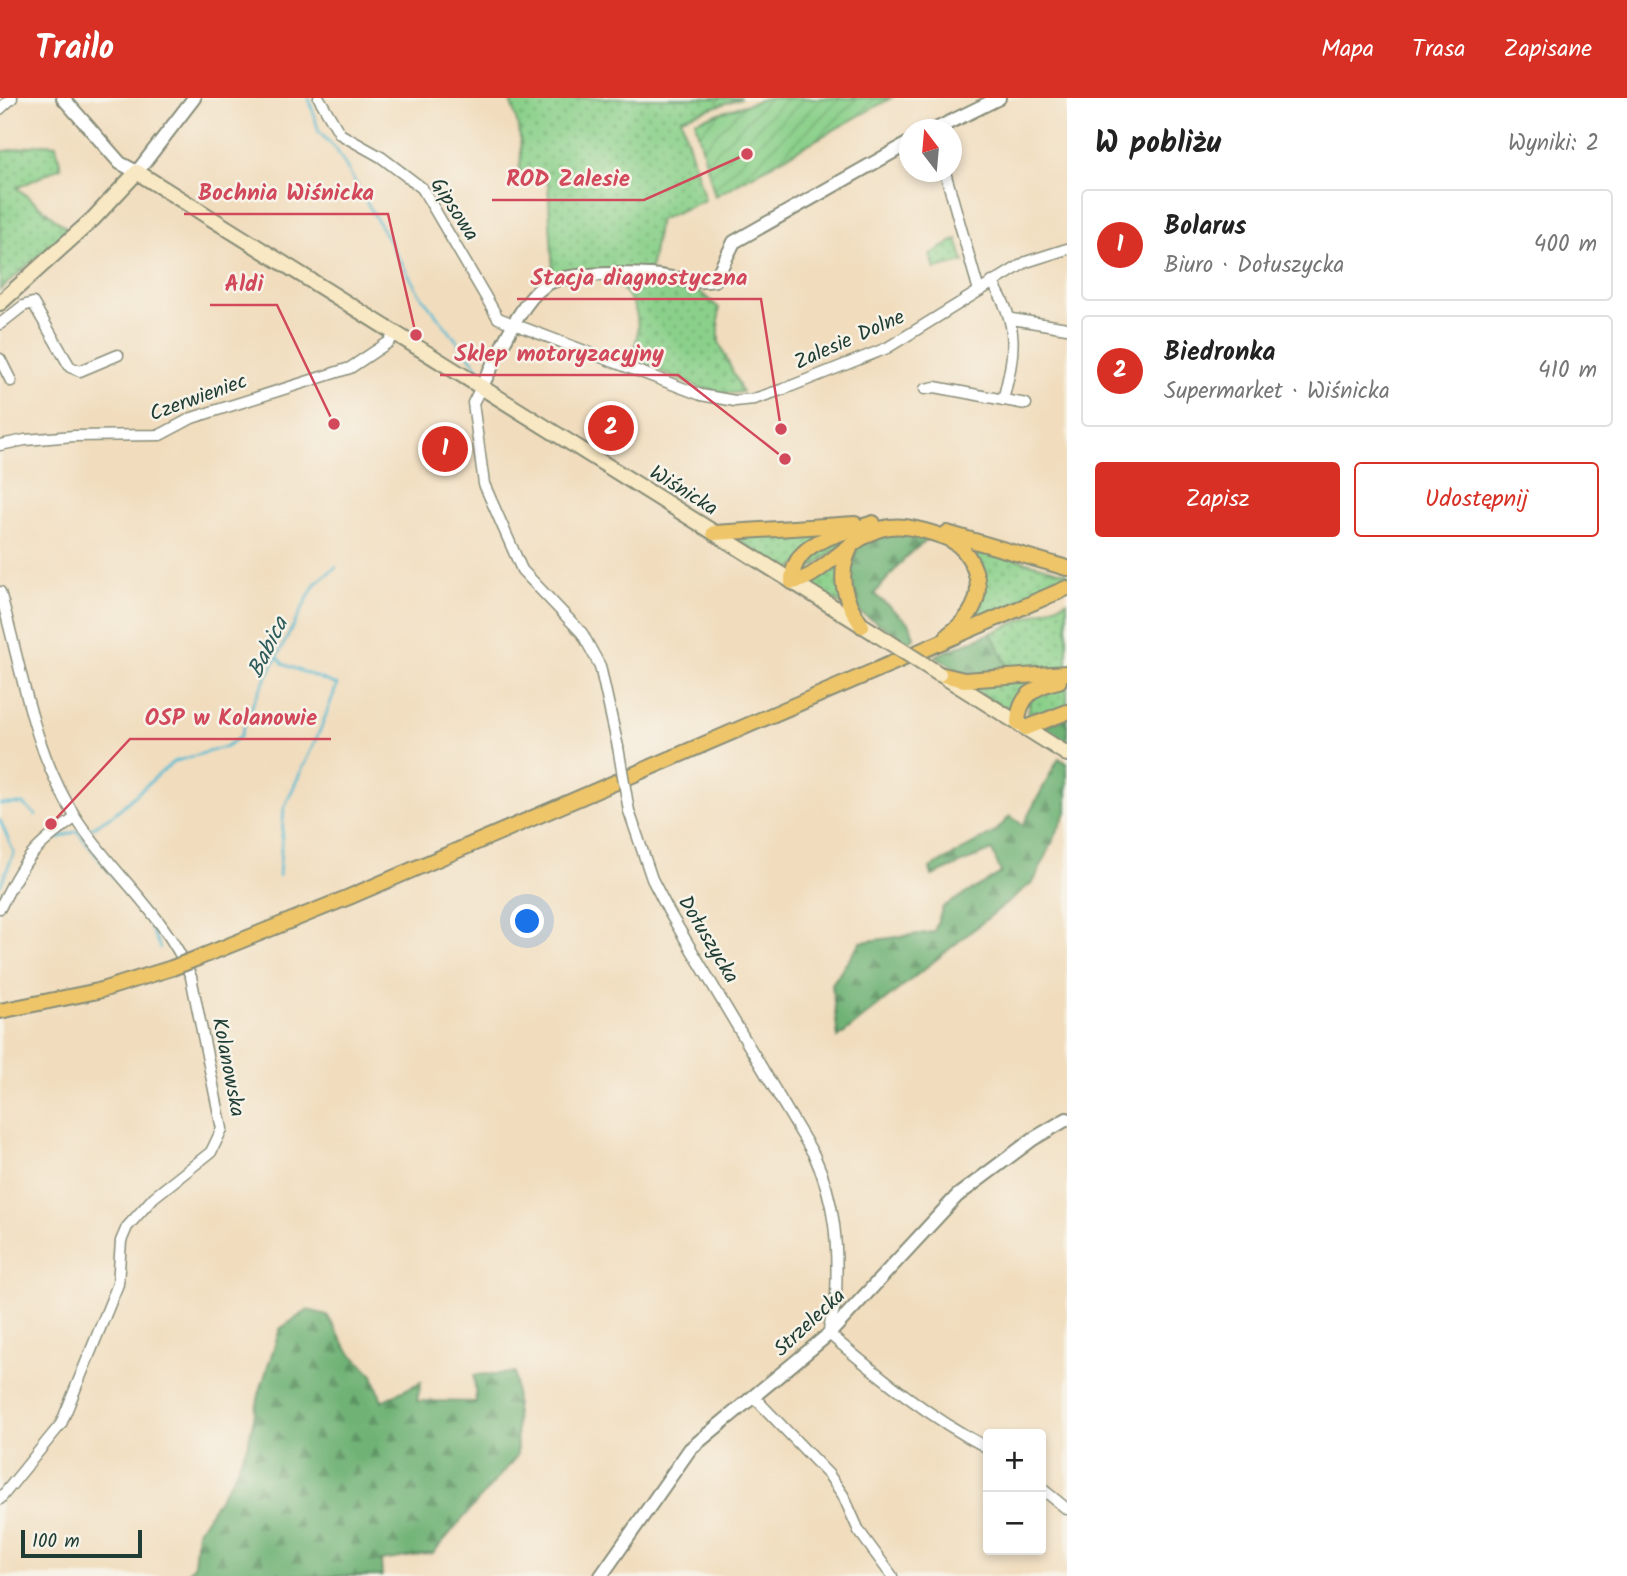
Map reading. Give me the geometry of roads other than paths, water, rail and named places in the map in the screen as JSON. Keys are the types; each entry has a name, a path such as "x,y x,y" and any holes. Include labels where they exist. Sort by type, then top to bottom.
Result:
{"main road":[{"path":"0,303 93,219 136,172"},
{"name":"Wiśnicka","path":"136,172 1067,754"},
{"path":"714,533 903,522 1067,568"},
{"path":"873,523 802,552 793,566 792,582 810,576 875,529 890,525 946,538 962,549 975,570 978,594 967,618 930,648"},
{"path":"852,544 842,578 850,607 862,626"},
{"path":"0,1011 98,991 198,958 1067,589"},
{"path":"939,674 964,680 1067,673"},
{"path":"1067,679 1032,689 1022,702 1022,725 1067,712"}],"street":[{"path":"0,108 12,98"},
{"path":"63,98 120,163 136,172 194,98"},
{"name":"Gipsowa","path":"318,98 340,134 381,157 422,188 498,318 516,324"},
{"path":"956,119 999,98"},
{"path":"481,387 516,324 543,286 559,279 652,275 701,283 715,280 734,242 899,149"},
{"path":"947,182 979,291"},
{"name":"Zalesie Dolne","path":"516,324 701,395 735,401 754,399 887,348 1026,262 1067,249"},
{"path":"992,282 1012,319 1013,353 1003,400"},
{"path":"0,324 23,306 33,303 40,310 70,366 80,371 118,355"},
{"path":"1012,319 1067,328"},
{"name":"Czerwieniec","path":"0,445 61,437 160,435 192,418 350,368 389,342 395,334"},
{"path":"0,359 11,380"},
{"name":"Dołuszycka","path":"481,387 473,403 484,484 523,570 582,633 600,666 629,811 652,879 821,1172 833,1212 838,1255 836,1303 828,1327 830,1334"},
{"path":"925,389 935,387 1026,404"},
{"name":"Kolanowska","path":"0,592 39,746 75,818 119,876 164,926 191,977 222,1129 211,1152 154,1197 127,1227 121,1241 118,1284 61,1424 0,1499"},
{"path":"0,908 24,860 46,839 75,818"},
{"name":"Strzelecka","path":"601,1576 690,1448 830,1334 957,1196 1023,1146 1067,1119"},
{"path":"830,1334 877,1374 952,1429 983,1445"},
{"path":"753,1396 829,1475 843,1495 859,1531 892,1576"},
{"path":"1046,1492 1067,1509"}],"waterway":[{"name":"Babica","path":"309,98 319,132 336,149 419,293 480,370"},
{"name":"Babica","path":"90,829 114,814 173,762 225,747 240,737 254,701 315,584 336,567"},
{"path":"278,657 283,664 337,685 321,728 284,808 279,876"},
{"name":"Babica","path":"0,804 23,804 36,815"},
{"name":"Babica","path":"0,820 14,853 0,886"},
{"path":"56,839 77,831 146,918 160,948"}],"place":[{"name":"ROD Zalesie","path":"747,154"},
{"name":"Bochnia Wiśnicka","path":"416,335"},
{"name":"Aldi","path":"334,424"},
{"name":"Biedronka","path":"611,428"},
{"name":"Stacja diagnostyczna","path":"781,429"},
{"name":"Bolarus","path":"445,449"},
{"name":"Sklep motoryzacyjny","path":"785,459"},
{"name":"OSP w Kolanowie","path":"51,824"}]}
